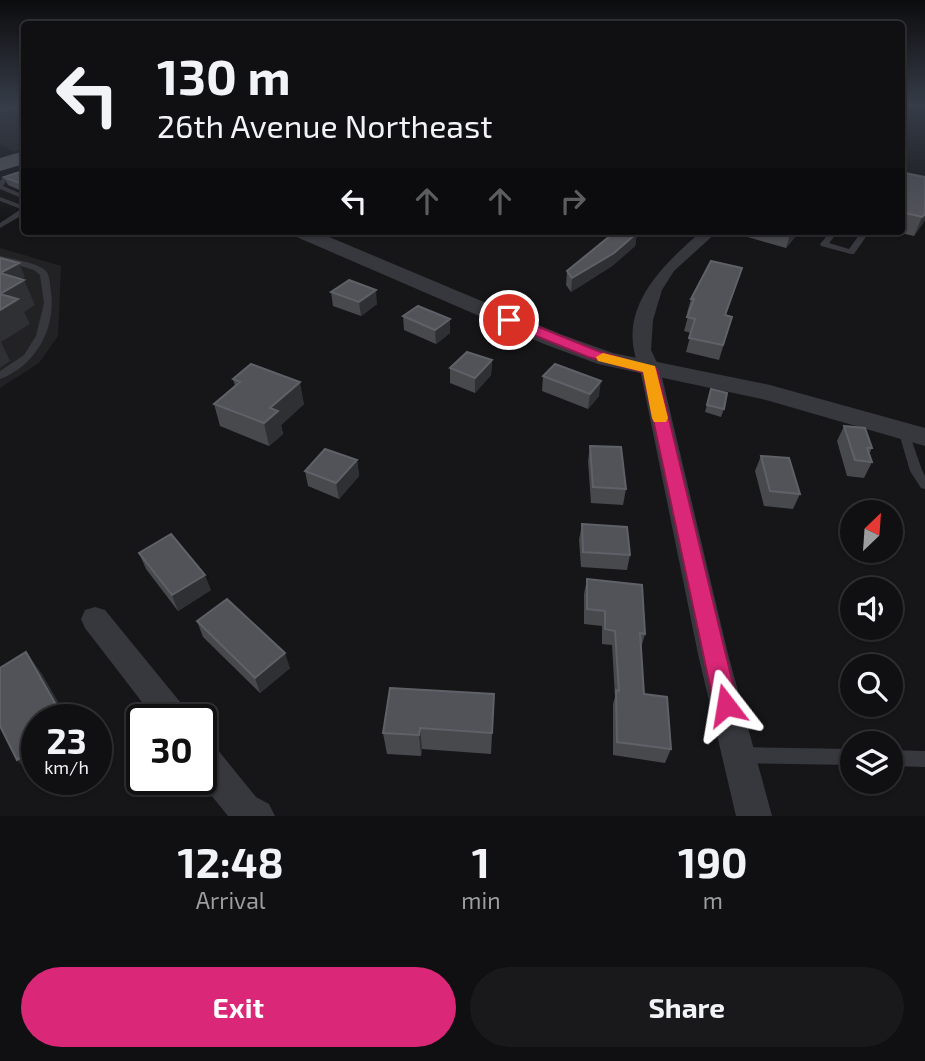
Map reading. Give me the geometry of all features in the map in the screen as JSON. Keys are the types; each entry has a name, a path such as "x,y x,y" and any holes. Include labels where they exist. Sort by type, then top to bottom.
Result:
{"street":[{"path":"308,235 552,339 607,359 770,393 914,434"},
{"path":"705,235 668,268 654,290 644,320 641,350 650,369 675,489 754,816"},
{"path":"95,619 162,704"},
{"path":"217,776 244,809 257,816"}],"lane":[{"path":"6,167 0,187 21,196"},
{"path":"0,199 21,208"},
{"path":"0,226 21,211"},
{"path":"832,235 824,244 851,252 863,235"},
{"path":"0,258 37,268 44,274 48,303 35,349 0,376"},
{"path":"914,434 916,471 925,485"},
{"path":"739,755 840,757"},
{"path":"903,758 925,759"}],"shaded area":[{"path":"21,143 21,148 14,152 0,144"},
{"path":"0,248 61,266 58,336 39,363 0,388"}],"building":[{"path":"21,172 21,184 4,177"},
{"path":"905,173 925,177 925,214 922,217 905,213"},
{"path":"611,235 635,235 614,253 572,278 567,271"},
{"path":"0,258 19,263 0,273"},
{"path":"711,261 742,268 725,315 732,317 723,345 689,338 695,319 687,317 694,299 691,299"},
{"path":"0,273 24,280 0,294"},
{"path":"349,280 376,290 359,302 331,292"},
{"path":"0,294 18,299 0,310"},
{"path":"418,306 450,319 435,330 403,316"},
{"path":"467,352 492,360 475,378 450,368"},
{"path":"251,364 300,382 270,408 278,411 264,423 214,404 240,382 233,379"},
{"path":"555,364 601,381 590,394 543,376"},
{"path":"711,389 727,393 724,409 707,405"},
{"path":"844,426 865,428 872,448 867,448 872,462 855,460"},
{"path":"590,446 621,447 626,489 593,487"},
{"path":"325,449 357,460 336,483 305,471"},
{"path":"761,456 789,458 800,494 770,491"},
{"path":"582,524 627,527 630,555 583,552"},
{"path":"171,534 205,575 172,595 139,553"},
{"path":"587,579 642,585 645,634 640,633 644,694 667,697 671,749 617,742 616,690 619,691 615,631 605,629 605,611 587,609"},
{"path":"227,599 285,653 255,678 197,621"},
{"path":"26,652 55,704 21,704 21,757 17,760 0,726 0,668"},
{"path":"390,688 494,694 492,733 420,728 419,735 383,733"}],"slow traffic":[{"path":"603,357 650,369 660,418"}],"route":[{"path":"509,320 607,359 650,369 726,705"}]}
